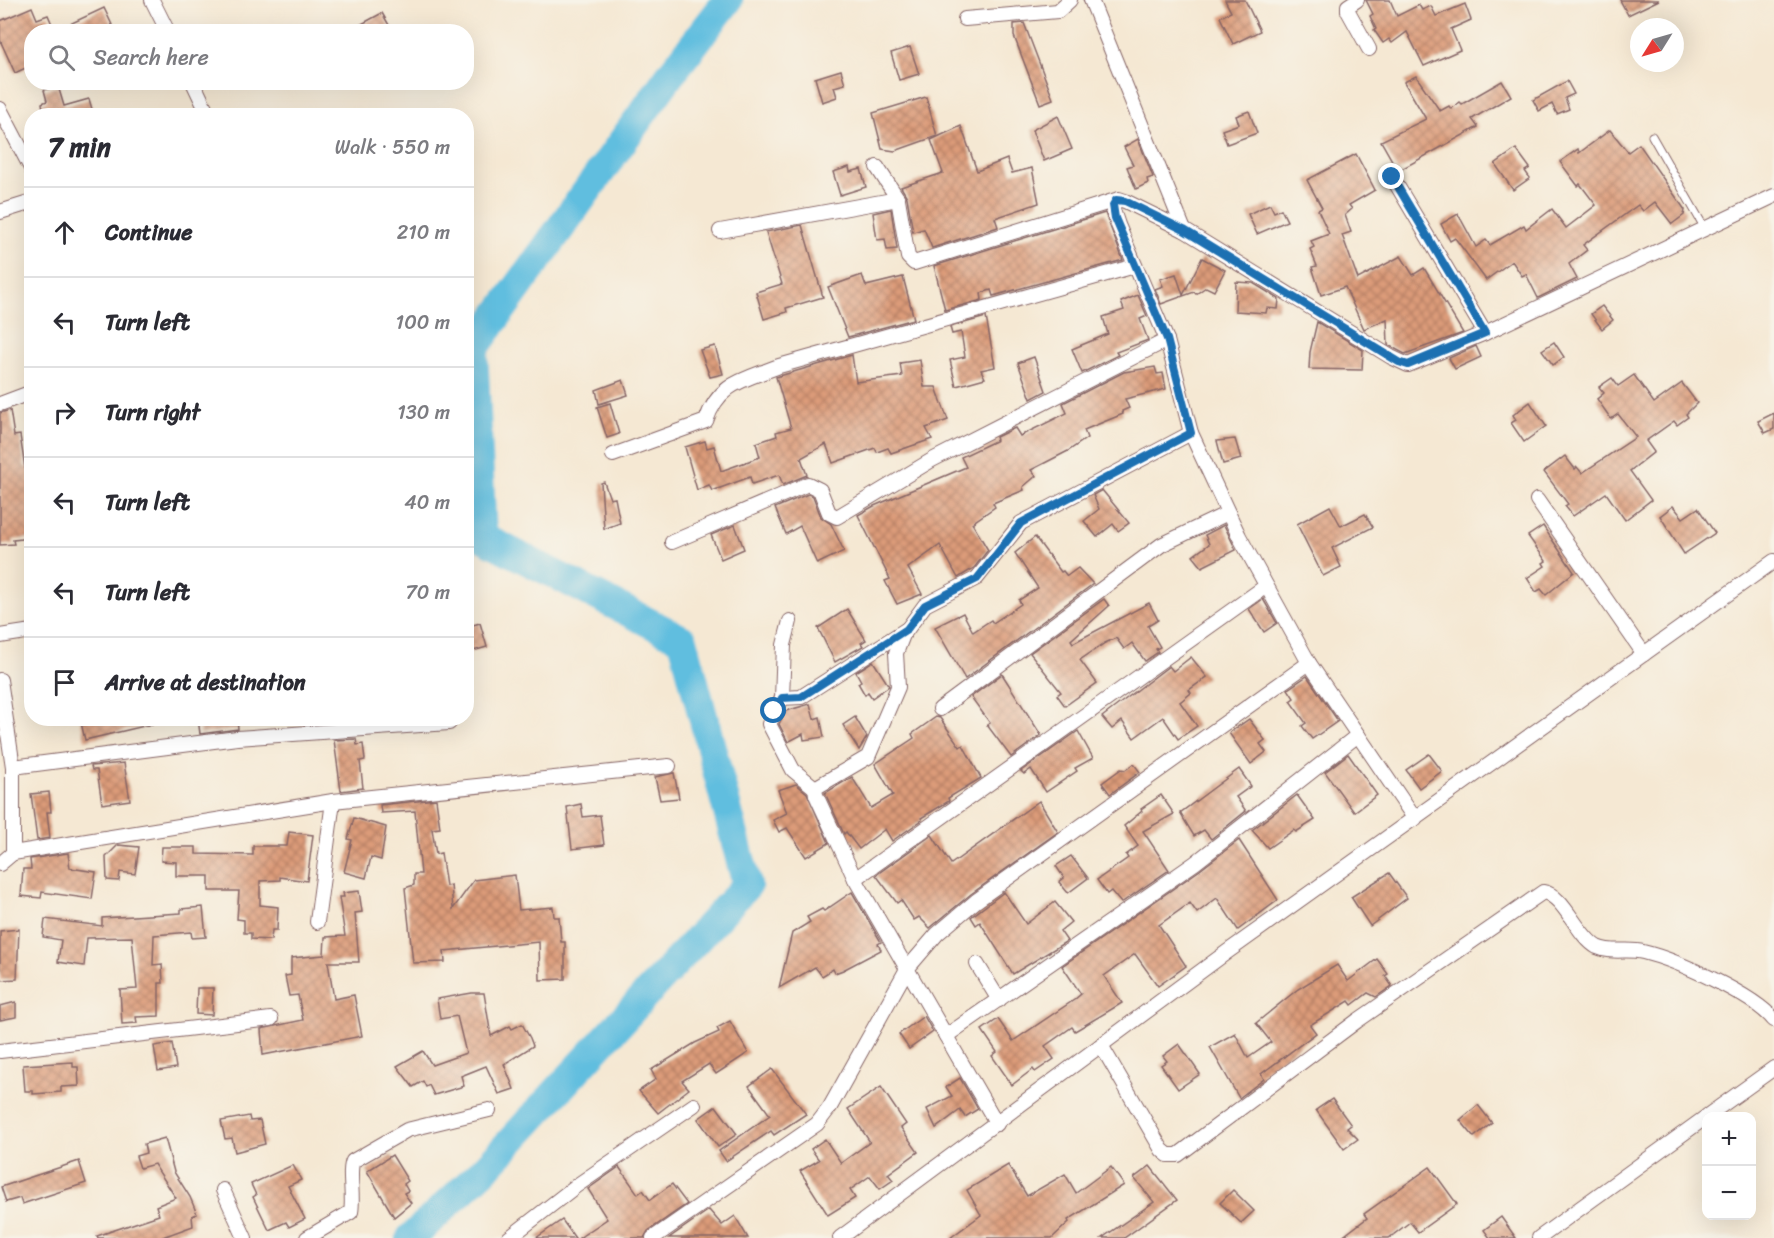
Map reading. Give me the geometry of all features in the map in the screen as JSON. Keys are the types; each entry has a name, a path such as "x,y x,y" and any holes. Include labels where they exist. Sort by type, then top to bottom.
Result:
{"street":[{"path":"152,0 164,24"},
{"path":"965,19 1058,11 1070,0"},
{"path":"1091,0 1184,230"},
{"path":"1357,0 1348,6 1348,11 1369,49"},
{"path":"197,90 205,108"},
{"path":"0,109 24,155"},
{"path":"877,167 898,199 908,257 914,263 1116,200 1125,201 1184,230 1399,362 1408,365 1485,333 1704,227 1774,196"},
{"path":"1392,177 1485,333"},
{"path":"720,231 898,199"},
{"path":"1116,200 1113,205 1115,218 1167,339 1191,433 1228,513 1309,663 1415,819"},
{"path":"0,212 24,204"},
{"path":"613,455 706,421 715,398 727,388 779,366 1135,266"},
{"path":"672,542 808,484 820,490 829,513 837,517 932,460 1167,339"},
{"path":"0,404 24,395"},
{"path":"815,788 868,757 898,687 896,653 907,629 925,605 977,579 1021,523 1191,433"},
{"path":"1537,500 1644,654"},
{"path":"940,709 1161,545 1228,513"},
{"path":"840,1238 1101,1045 1774,561"},
{"path":"855,879 1266,586"},
{"path":"790,621 784,645 782,698 770,719 771,730 793,770 815,788 816,795 855,879 997,1124"},
{"path":"782,698 801,697 907,629"},
{"path":"0,636 24,632"},
{"path":"653,1238 817,1124 830,1107 907,969 937,934 976,901 1309,663"},
{"path":"0,680 13,767 13,853"},
{"path":"13,767 237,738 407,726"},
{"path":"946,1036 1195,863 1358,735"},
{"path":"0,864 13,853 333,801 669,766"},
{"path":"317,922 333,801"},
{"path":"1101,1045 1162,1150 1168,1155 1178,1155 1357,1021 1543,892 1550,893 1587,938 1598,947 1610,951 1641,951 1694,969 1750,1000 1774,1020"},
{"path":"977,964 999,1000"},
{"path":"0,1051 271,1019"},
{"path":"1714,1112 1774,1068"},
{"path":"509,1238 576,1186 694,1105"},
{"path":"307,1238 351,1212 354,1195 350,1168 353,1161 406,1130 489,1110"},
{"path":"1539,1238 1702,1121"},
{"path":"222,1190 245,1238"}],"lane":[{"path":"1652,136 1704,227"}],"building":[{"path":"1225,0 1245,0 1260,31 1233,44 1220,17 1231,12"},
{"path":"1366,0 1390,0 1397,16 1419,5 1422,10 1431,6 1436,16 1465,4 1471,20 1451,29 1460,50 1424,66 1407,32 1392,43 1389,39 1383,43 1374,30 1376,29 1370,16 1373,14"},
{"path":"1620,0 1659,0 1628,15"},
{"path":"32,7 37,19 48,15 52,24 24,24 24,69 15,73 0,40 0,21"},
{"path":"104,8 112,24 70,24"},
{"path":"382,13 388,24 362,24"},
{"path":"1024,23 1053,99 1040,104 1014,36 1014,24"},
{"path":"910,47 919,74 899,80 891,53"},
{"path":"841,70 845,84 834,87 837,97 822,102 815,78"},
{"path":"1416,76 1440,111 1449,106 1451,109 1460,102 1462,104 1502,81 1511,96 1472,119 1478,127 1398,171 1381,141 1426,119 1404,82"},
{"path":"1567,81 1574,94 1565,98 1569,109 1557,114 1552,104 1539,111 1533,100"},
{"path":"44,90 59,90 64,106 89,99 92,108 43,108 42,103 47,101"},
{"path":"926,97 937,136 895,151 882,149 873,113"},
{"path":"1249,111 1257,133 1227,144 1222,130 1239,124 1236,116"},
{"path":"1058,116 1072,149 1044,161 1032,130"},
{"path":"961,126 977,171 1007,159 1012,173 1032,168 1039,203 995,218 998,227 932,248 924,229 913,232 907,197 901,187 943,173 931,140"},
{"path":"1610,130 1628,152 1639,144 1685,210 1684,215 1672,224 1655,202 1643,211 1638,205 1583,245 1587,250 1569,264 1577,279 1538,298 1526,274 1522,276 1512,261 1486,280 1455,238 1450,241 1441,224 1458,214 1476,247 1486,240 1490,245 1524,225 1526,229 1552,209 1566,228 1596,205 1560,162 1578,149 1579,153"},
{"path":"1138,139 1153,177 1147,179 1148,183 1136,189 1127,167 1133,165 1124,147"},
{"path":"1516,149 1530,168 1525,171 1530,178 1513,190 1495,164"},
{"path":"1356,154 1375,190 1349,205 1352,209 1345,215 1351,232 1342,235 1358,279 1401,256 1413,275 1424,268 1463,333 1405,354 1388,345 1387,319 1364,329 1345,287 1321,295 1312,267 1317,266 1310,249 1314,247 1311,241 1329,234 1318,210 1322,208 1307,180"},
{"path":"849,167 850,172 861,169 866,187 840,195 833,172"},
{"path":"1270,204 1274,212 1281,209 1287,221 1257,234 1248,214"},
{"path":"891,209 897,249 887,250 885,239 877,240 873,213"},
{"path":"1105,213 1123,260 993,296 991,290 981,293 982,300 945,310 934,266"},
{"path":"802,225 823,297 786,308 787,312 764,319 756,292 782,284 766,232"},
{"path":"1202,258 1225,270 1214,291 1206,287 1196,294 1194,292 1161,304 1155,289 1163,286 1160,279 1176,274 1183,295"},
{"path":"862,275 866,286 903,277 914,319 848,337 828,287"},
{"path":"1236,282 1253,283 1279,299 1278,309 1267,308 1266,313 1235,311"},
{"path":"1138,295 1147,316 1140,319 1148,340 1116,352 1118,355 1082,373 1072,349 1108,334 1103,317 1124,310 1121,302"},
{"path":"1602,306 1613,320 1602,329 1591,314"},
{"path":"986,317 995,367 981,370 985,378 956,386 950,360 965,357 961,332 952,334 950,327"},
{"path":"1317,322 1363,350 1362,370 1309,369 1310,352"},
{"path":"1554,342 1564,357 1553,365 1542,350"},
{"path":"715,346 723,374 710,377 700,350"},
{"path":"1476,346 1481,357 1455,369 1449,358"},
{"path":"852,355 856,382 902,376 900,363 920,360 924,387 936,387 948,420 926,428 932,439 891,453 888,448 877,452 875,448 833,463 826,444 801,458 807,475 783,485 779,475 752,484 750,477 712,491 709,485 697,490 685,447 705,441 707,448 714,446 721,471 760,457 756,443 777,436 776,432 791,428 776,377"},
{"path":"1034,357 1046,391 1031,399 1018,363"},
{"path":"1155,367 1157,374 1163,373 1166,389 1125,399 1129,408 1122,411 1123,414 1084,430 1087,438 1068,451 1031,470 1036,476 1023,487 1024,490 993,503 995,507 972,523 988,550 974,568 958,578 940,545 908,568 922,594 897,604 885,581 890,579 858,515 966,467 961,457 997,440 996,437 1015,428 1020,436 1067,413 1063,403 1124,372"},
{"path":"1634,375 1654,403 1682,383 1697,403 1686,414 1688,417 1677,425 1674,421 1646,441 1654,452 1630,471 1651,500 1625,520 1606,493 1573,516 1565,506 1568,504 1544,472 1565,456 1575,469 1577,467 1582,473 1636,437 1618,414 1611,419 1597,399 1604,393 1599,387 1612,378 1618,386"},
{"path":"623,380 628,395 599,404 596,390"},
{"path":"1530,402 1546,426 1524,442 1511,423 1516,420 1513,415"},
{"path":"610,403 619,434 607,438 597,407"},
{"path":"10,410 14,436 20,435 24,461 24,539 13,540 14,544 0,545 0,413"},
{"path":"1774,413 1774,429 1765,433 1758,421"},
{"path":"1235,439 1241,459 1223,464 1217,441"},
{"path":"604,482 610,499 615,498 620,523 604,529 601,483"},
{"path":"1102,490 1129,523 1118,531 1113,524 1097,537 1084,521 1099,509 1093,495"},
{"path":"808,494 813,496 821,517 831,524 844,551 817,564 800,526 786,534 775,508"},
{"path":"1330,506 1341,526 1365,514 1373,527 1332,548 1341,567 1323,576 1297,524"},
{"path":"1673,506 1683,518 1698,508 1715,533 1684,554 1660,516"},
{"path":"735,525 744,549 721,559 711,535"},
{"path":"1224,525 1236,550 1202,567 1193,556 1209,544 1205,535"},
{"path":"1543,526 1574,572 1546,595 1541,589 1536,592 1527,578 1545,566 1543,563 1546,561 1528,536"},
{"path":"1035,537 1061,572 1063,571 1067,576 1078,568 1093,584 965,679 935,627 963,613 973,632 991,620 993,623 1021,604 1019,600 1038,588 1015,553"},
{"path":"1104,599 1109,606 1071,640 1073,643 1149,603 1158,620 1148,626 1160,647 1156,649 1158,652 1145,661 1132,643 1124,649 1116,638 1105,643 1080,660 1097,683 1065,706 1057,695 1061,692 1030,653"},
{"path":"1263,599 1277,623 1264,632 1249,609"},
{"path":"847,609 866,640 861,643 863,646 835,662 818,628"},
{"path":"480,623 487,647 474,651 474,625"},
{"path":"1191,657 1207,677 1189,690 1191,693 1180,702 1197,726 1178,739 1163,717 1134,738 1122,721 1112,729 1102,717 1169,666 1173,671"},
{"path":"873,661 889,686 872,698 868,692 865,695 858,683 861,681 856,672"},
{"path":"1002,674 1041,735 1011,757 987,725 990,723 971,697"},
{"path":"1307,676 1338,721 1312,739 1302,726 1306,723 1290,701 1294,698 1288,689"},
{"path":"810,704 814,719 820,717 824,737 804,740 803,734 788,742 779,724 786,711"},
{"path":"855,717 867,737 859,750 843,725"},
{"path":"936,717 940,718 960,747 963,745 981,778 948,798 949,801 921,818 922,820 892,841 885,829 859,849 846,832 844,834 825,793 852,777 871,808 893,795 875,764 914,738 912,734"},
{"path":"1249,719 1265,740 1260,744 1266,752 1251,764 1229,733"},
{"path":"82,726 144,726 85,740"},
{"path":"199,726 238,726 238,729 200,734"},
{"path":"1078,731 1093,758 1075,768 1077,771 1046,792 1031,769 1024,774 1021,771"},
{"path":"356,739 357,745 363,744 365,760 360,761 363,788 341,791 334,740"},
{"path":"1348,754 1377,795 1354,812 1325,772"},
{"path":"1429,754 1442,771 1419,788 1406,770"},
{"path":"124,763 130,800 102,804 97,770 92,770 91,766"},
{"path":"1134,764 1140,772 1110,794 1102,783 1121,769 1125,770"},
{"path":"1239,769 1251,786 1236,797 1246,811 1211,839 1204,830 1194,836 1180,813"},
{"path":"674,773 679,798 660,800 655,777"},
{"path":"796,784 807,793 829,843 806,857 787,828 779,832 773,820 787,813 778,790"},
{"path":"49,792 51,812 47,812 50,838 37,840 31,794"},
{"path":"1161,795 1174,814 1143,831 1169,870 1121,903 1111,891 1107,894 1097,880 1128,858 1126,855 1138,846 1124,826 1142,811 1141,809"},
{"path":"1297,795 1315,820 1296,832 1294,830 1268,848 1252,830"},
{"path":"436,799 440,828 432,829 436,854 441,853 446,886 451,885 453,909 474,880 515,875 519,910 553,907 554,917 559,917 561,942 565,942 565,979 540,980 539,942 444,951 445,962 413,963 405,888 414,885 414,874 421,874 415,811 381,813 380,805"},
{"path":"1039,801 1058,832 971,894 930,928 919,917 914,920 901,900 897,903 876,875 932,835 951,864"},
{"path":"581,804 583,817 600,815 604,845 572,849 567,807"},
{"path":"354,818 386,827 381,860 371,857 366,878 344,872 352,840 348,839"},
{"path":"289,832 313,835 307,881 280,877 280,880 260,881 260,905 278,907 277,930 272,930 271,940 251,939 251,933 244,933 244,920 237,919 239,891 209,891 209,876 176,876 176,862 161,861 162,847 196,847 196,854 253,855 253,846 287,846"},
{"path":"1239,840 1278,900 1238,930 1217,898 1197,913 1190,903 1159,925 1186,966 1158,986 1135,954 1104,976 1122,1003 1075,1031 1072,1027 1045,1046 1054,1059 1035,1072 1033,1069 1012,1085 992,1056 997,1052 982,1030 998,1019 1013,1041 1074,1000 1081,994 1062,966 1200,870"},
{"path":"118,845 139,847 135,874 120,872 119,881 107,880 106,857"},
{"path":"68,853 70,868 96,872 92,899 42,892 41,898 21,896 23,869 31,869 30,859"},
{"path":"1071,856 1088,878 1068,893 1059,882 1064,878 1056,866"},
{"path":"1389,873 1407,898 1370,926 1351,897"},
{"path":"359,891 362,912 355,913 359,962 328,962 334,999 354,995 362,1036 263,1055 261,1029 303,1020 298,995 289,996 285,976 291,975 291,958 324,955 325,937 345,936 339,897 344,897 343,893"},
{"path":"852,892 881,942 878,944 881,950 835,973 833,969 822,976 815,967 779,988 792,933 810,922 807,917 822,909 824,911"},
{"path":"1004,892 1026,924 1055,902 1071,922 1060,931 1067,941 1013,974 980,922 976,925 971,917"},
{"path":"203,907 206,937 192,938 191,932 154,935 153,965 162,964 163,983 159,983 159,1016 136,1017 137,1023 122,1024 120,990 137,989 132,937 87,938 84,966 58,962 61,940 43,937 45,919 102,926 102,918 181,913 181,909"},
{"path":"19,929 17,979 0,980 0,931"},
{"path":"1377,959 1388,974 1385,976 1392,986 1376,997 1368,993 1352,1005 1349,1001 1310,1025 1316,1033 1261,1074 1264,1079 1239,1098 1210,1047 1235,1033 1248,1058 1271,1042 1256,1023 1298,989 1337,965 1348,981"},
{"path":"197,988 213,988 212,1015 196,1014"},
{"path":"484,993 491,1036 510,1026 512,1029 522,1024 530,1038 533,1046 504,1064 514,1089 499,1094 486,1066 461,1076 464,1086 434,1095 429,1085 426,1087 423,1081 413,1087 397,1066 423,1051 432,1065 466,1053 457,1016 440,1019 437,999"},
{"path":"16,1002 16,1017 0,1020 0,1006"},
{"path":"924,1016 933,1032 909,1049 899,1034"},
{"path":"730,1021 748,1053 716,1074 709,1064 682,1081 689,1089 658,1113 639,1091 656,1079 651,1070 695,1043 719,1032 717,1028"},
{"path":"172,1043 176,1068 158,1071 154,1046"},
{"path":"1179,1044 1200,1074 1178,1089 1161,1065 1167,1061 1163,1056"},
{"path":"73,1062 73,1067 78,1067 79,1086 61,1087 61,1092 33,1094 33,1091 25,1091 23,1065"},
{"path":"772,1069 806,1114 774,1135 771,1131 726,1161 719,1151 770,1115 749,1086"},
{"path":"960,1078 978,1109 965,1117 960,1110 936,1128 927,1109 952,1096 946,1087"},
{"path":"881,1087 906,1124 901,1128 918,1152 888,1174 893,1180 880,1189 870,1176 850,1190 855,1198 828,1215 800,1171 819,1160 811,1149 825,1139 841,1163 870,1142 848,1109"},
{"path":"1332,1099 1351,1125 1347,1128 1358,1139 1344,1149 1316,1110"},
{"path":"1478,1105 1492,1123 1474,1137 1460,1120"},
{"path":"716,1106 737,1134 718,1147 698,1119"},
{"path":"249,1116 250,1121 260,1120 265,1144 235,1152 232,1138 225,1139 221,1121"},
{"path":"165,1138 174,1172 190,1197 197,1214 192,1216 193,1226 160,1238 98,1238 97,1236 159,1215 156,1206 176,1198 154,1164 140,1168 136,1156 146,1153 144,1144"},
{"path":"392,1155 408,1181 404,1184 408,1191 404,1193 411,1203 394,1217 367,1171"},
{"path":"79,1161 86,1183 22,1204 20,1198 6,1202 1,1187"},
{"path":"293,1165 301,1180 288,1186 305,1219 289,1227 286,1222 269,1230 253,1197 256,1195 251,1184"},
{"path":"1008,1165 1027,1196 1065,1174 1076,1193 1111,1167 1124,1185 1068,1220 1069,1222 1052,1238 950,1238 981,1215 967,1190"},
{"path":"1150,1166 1177,1200 1124,1238 1102,1238 1154,1202 1134,1178"},
{"path":"619,1167 638,1194 643,1190 650,1200 672,1184 687,1204 648,1231 644,1238 579,1238 607,1219 588,1189"},
{"path":"1430,1167 1457,1204 1418,1232 1410,1222 1389,1238 1341,1238 1367,1218 1364,1214"},
{"path":"1233,1190 1254,1211 1241,1223 1220,1203"},
{"path":"709,1210 722,1225 735,1216 748,1238 669,1238"},
{"path":"1501,1217 1516,1238 1490,1238 1484,1230"},
{"path":"562,1220 575,1238 536,1238"}],"waterway":[{"path":"474,349 670,75 728,0"},
{"path":"411,1238 488,1166 747,885 683,640 482,537 474,371"}],"route":[{"path":"774,711 782,698 801,697 907,629 925,605 977,579 1021,523 1191,433 1167,339 1115,218 1113,205 1116,200 1125,201 1184,230 1399,362 1408,365 1485,333 1392,177"}]}
